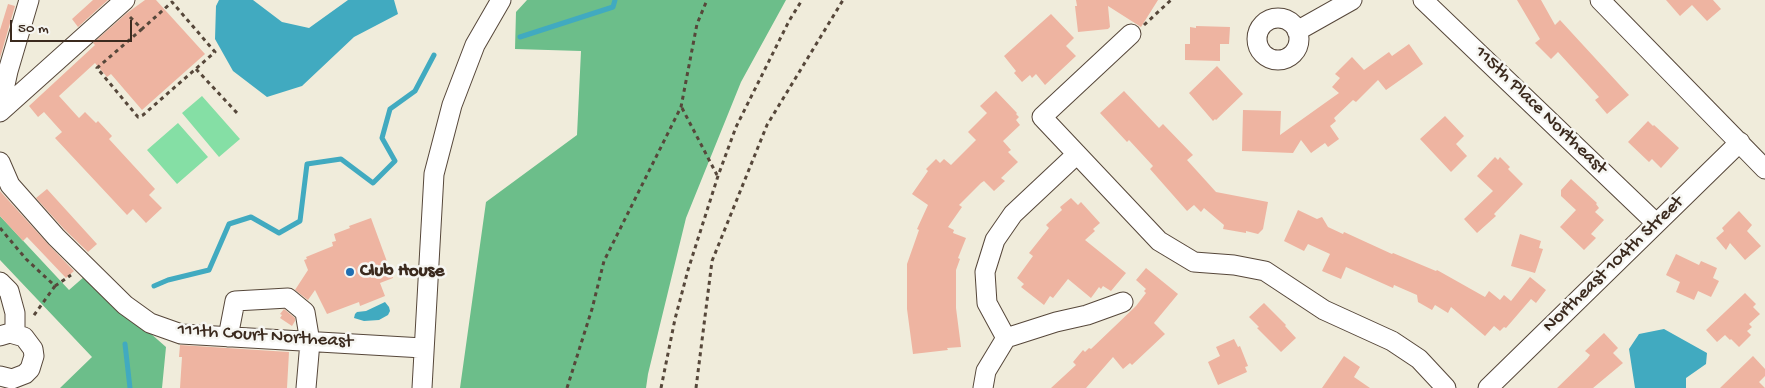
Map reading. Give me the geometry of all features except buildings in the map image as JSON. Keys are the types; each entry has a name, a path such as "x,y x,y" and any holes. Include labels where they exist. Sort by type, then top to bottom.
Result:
{"street":[{"path":"0,108 8,72 29,0"},
{"path":"422,388 434,174 452,105 475,45 501,0"},
{"path":"1297,31 1352,0"},
{"name":"115th Place Northeast","path":"1423,0 1656,223"},
{"path":"1600,0 1765,169"},
{"path":"0,112 122,3"},
{"path":"1131,34 1042,117 1160,241 1194,262 1234,265 1265,272 1324,310 1392,341 1419,359 1446,388"},
{"name":"Northeast 104th Street","path":"1488,388 1740,142"},
{"path":"1006,338 987,303 985,272 995,240 1013,214 1077,154"},
{"name":"111th Court Northeast","path":"0,162 10,186 56,237 125,306 150,323 180,334 423,348"},
{"path":"0,282 9,290 15,313 12,336 29,342 32,348 33,363 30,369 18,378 12,379 0,376"},
{"path":"228,337 235,301 288,298 305,312 310,342 306,388"},
{"path":"983,388 986,371 1006,338 1056,322 1087,315 1123,302"}],"path":[{"path":"567,388 592,309 604,261 681,107 697,24 707,0"},
{"path":"661,388 677,311 718,176 736,127 789,21 802,0"},
{"path":"696,388 712,261 768,125 843,0"},
{"path":"172,2 215,52 143,115 138,116 97,68 142,29 172,2"},
{"path":"122,3 142,29"},
{"path":"196,69 238,114"},
{"path":"681,107 718,176"},
{"path":"0,228 26,259 55,286 31,319 12,336"}],"green space":[{"path":"527,0 786,0 741,82 686,218 646,388 460,388 486,202 577,135 581,51 515,49 516,12"},
{"path":"202,96 240,139 219,157 182,113"},
{"path":"178,123 208,157 177,184 147,150"},
{"path":"0,216 69,290 85,276 166,347 162,388 60,388 92,357 0,260"}],"water":[{"path":"219,0 253,0 282,22 309,28 348,0 394,0 398,14 354,37 302,86 267,97 233,71 215,39 216,6"},
{"path":"385,302 390,311 388,315 379,320 364,321 354,318 357,312 366,311"},
{"path":"1664,329 1707,353 1706,364 1686,378 1686,388 1635,388 1629,349 1639,334"}],"waterway":[{"path":"520,37 613,7 615,0"},
{"path":"154,286 168,280 209,270 229,224 251,217 279,233 300,221 307,164 341,159 373,183 395,161 382,138 390,109 415,91 434,55"},
{"path":"125,344 130,388"}],"place":[{"name":"Club House","path":"350,272"}]}
